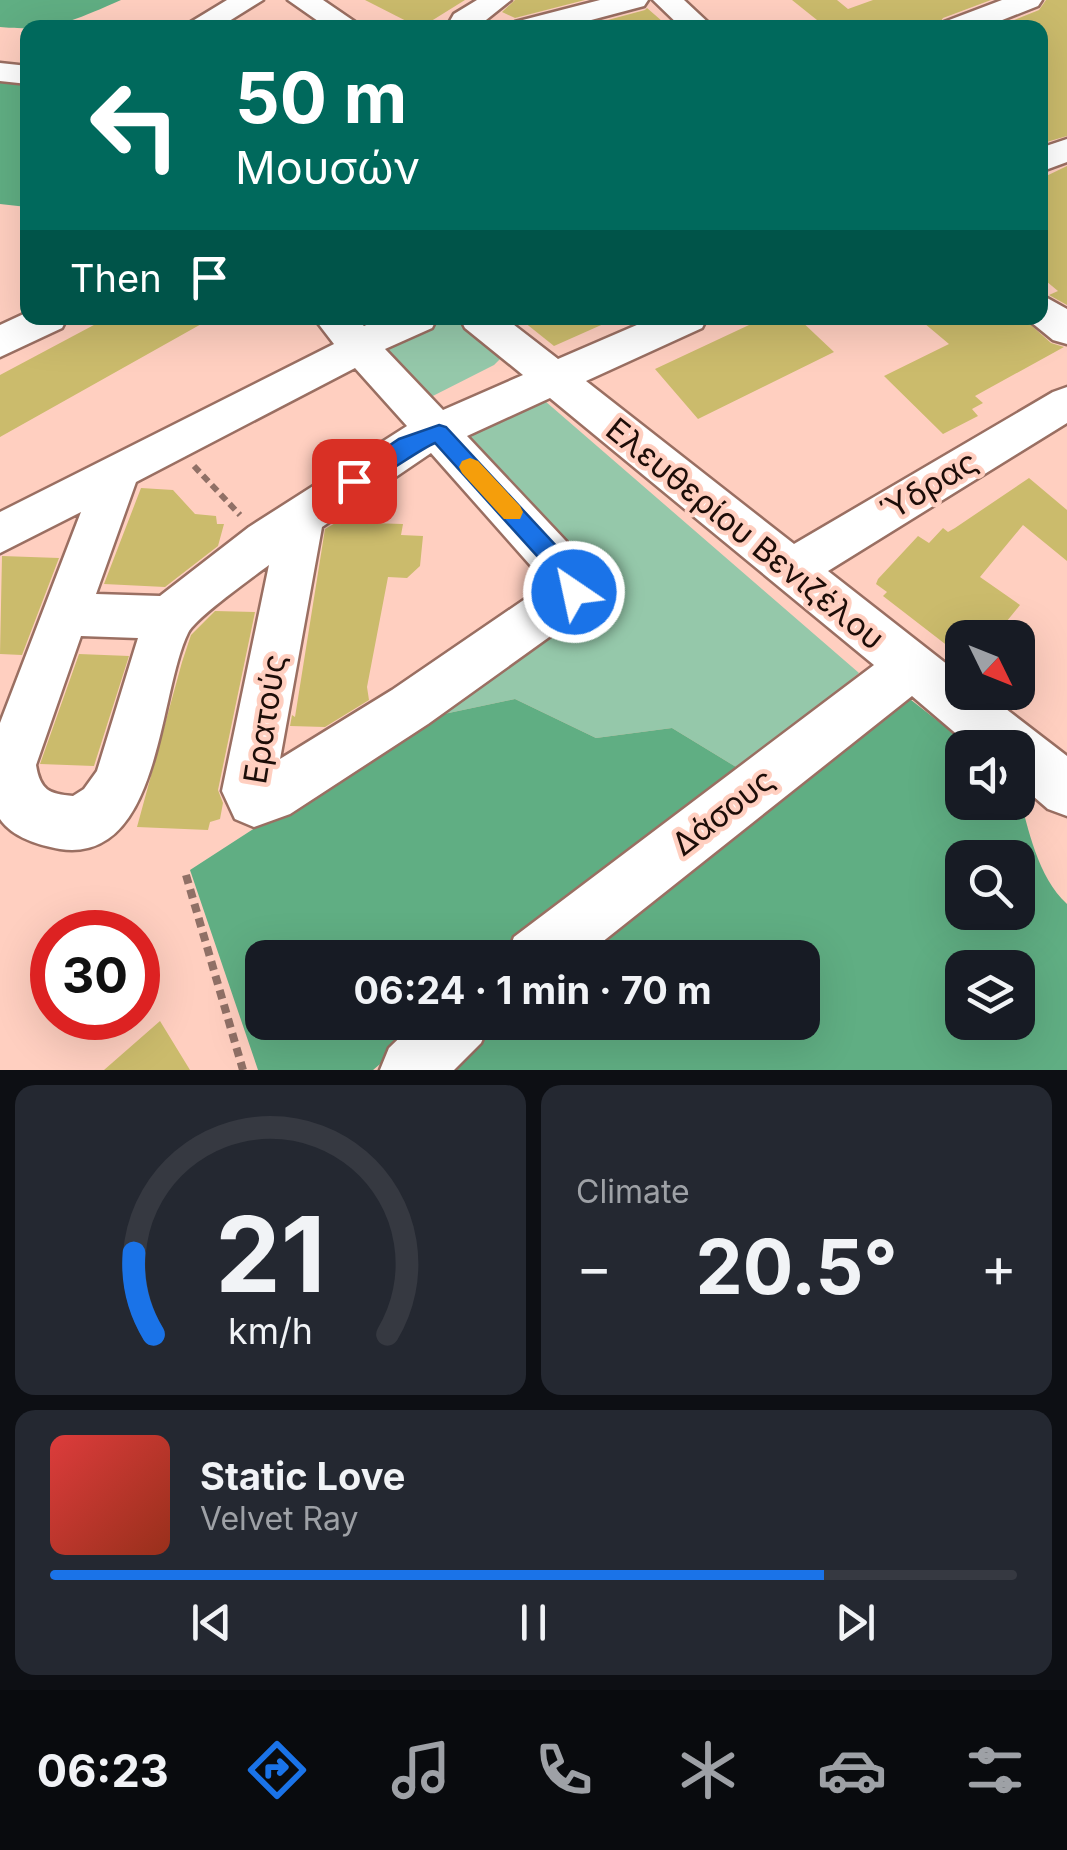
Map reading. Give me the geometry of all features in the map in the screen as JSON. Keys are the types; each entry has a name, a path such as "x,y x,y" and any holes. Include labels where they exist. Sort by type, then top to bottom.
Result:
{"street":[{"path":"211,20 249,0"},
{"path":"302,0 336,20"},
{"path":"464,20 497,0"},
{"path":"556,20 634,0"},
{"path":"667,0 691,20"},
{"path":"975,20 1028,0"},
{"path":"0,342 34,325"},
{"path":"0,534 266,396 353,332 386,325"},
{"name":"Ελευθερίου Βενιζέλου","path":"487,325 992,730"},
{"path":"118,471 66,614 5,756 11,790 23,809 46,822 80,824 103,808 118,784 168,618 283,529 406,445 672,325"},
{"path":"353,332 439,433"},
{"name":"Ύδρας","path":"790,570 1067,403"},
{"name":"Ερατούς","path":"283,529 248,791 254,800 271,795 410,706 574,592 564,570 439,433"},
{"path":"66,614 168,618"},
{"name":"Δάσους","path":"557,940 912,666"},
{"name":"Ελευθερίου Βενιζέλου","path":"1035,764 1067,790"},
{"path":"411,1070 442,1040"}],"path":[{"path":"172,443 283,529"},
{"path":"186,875 243,1070"}],"green space":[{"path":"0,0 121,0 71,20 20,20 20,28 0,27"},
{"path":"0,82 20,83 20,206 0,204"},
{"path":"417,325 464,325 500,359 419,403 374,347"},
{"path":"536,399 545,401 859,673 741,770 672,728 596,738 515,699 425,718 606,593 456,435"},
{"path":"901,692 949,730 945,730 945,820 1025,820 1031,840 945,840 945,930 1035,930 1035,850 1048,880 1067,904 1067,1070 444,1070 478,1040 820,1040 820,940 594,940"},
{"path":"515,699 596,738 672,728 741,770 527,940 245,940 245,1032 190,870 425,718"},
{"path":"248,1040 409,1040 373,1070 258,1070"}],"building":[{"path":"365,0 465,0 433,20 404,20"},
{"path":"515,0 585,0 515,18 502,12"},
{"path":"792,0 837,0 848,9 873,0 991,0 942,20 817,20"},
{"path":"1046,0 1067,0 1067,136 1048,142 1048,20 1014,20 1039,10"},
{"path":"645,10 661,20 608,20"},
{"path":"1067,166 1067,305 1049,295 1058,291 1048,283 1048,175"},
{"path":"94,325 200,325 0,437 0,375"},
{"path":"528,325 601,325 554,346"},
{"path":"749,325 805,325 834,352 698,419 655,369"},
{"path":"926,325 1031,325 1051,343 1064,347 975,396 983,403 972,409 978,416 943,434 884,376 949,344"},
{"path":"1029,478 1067,510 1067,561 1023,525 980,577 1020,605 1008,620 945,620 945,644 883,596 887,592 876,584 918,536 929,543 943,528 948,532"},
{"path":"141,488 173,490 195,514 216,516 217,524 224,524 218,546 165,587 104,584"},
{"path":"337,522 403,524 401,535 423,536 420,566 407,578 388,577 367,687 369,700 325,727 290,726 292,715 295,717 325,529"},
{"path":"2,556 59,558 22,655 0,654"},
{"path":"215,611 255,612 218,790 223,803 220,819 210,822 208,830 137,827 191,635"},
{"path":"79,654 129,656 94,766 40,764"},
{"path":"160,1021 190,1070 104,1070 138,1040 160,1040"}],"slow traffic":[{"path":"470,467 512,512"}],"route":[{"path":"354,481 406,445 439,433 564,570 574,592"}]}
